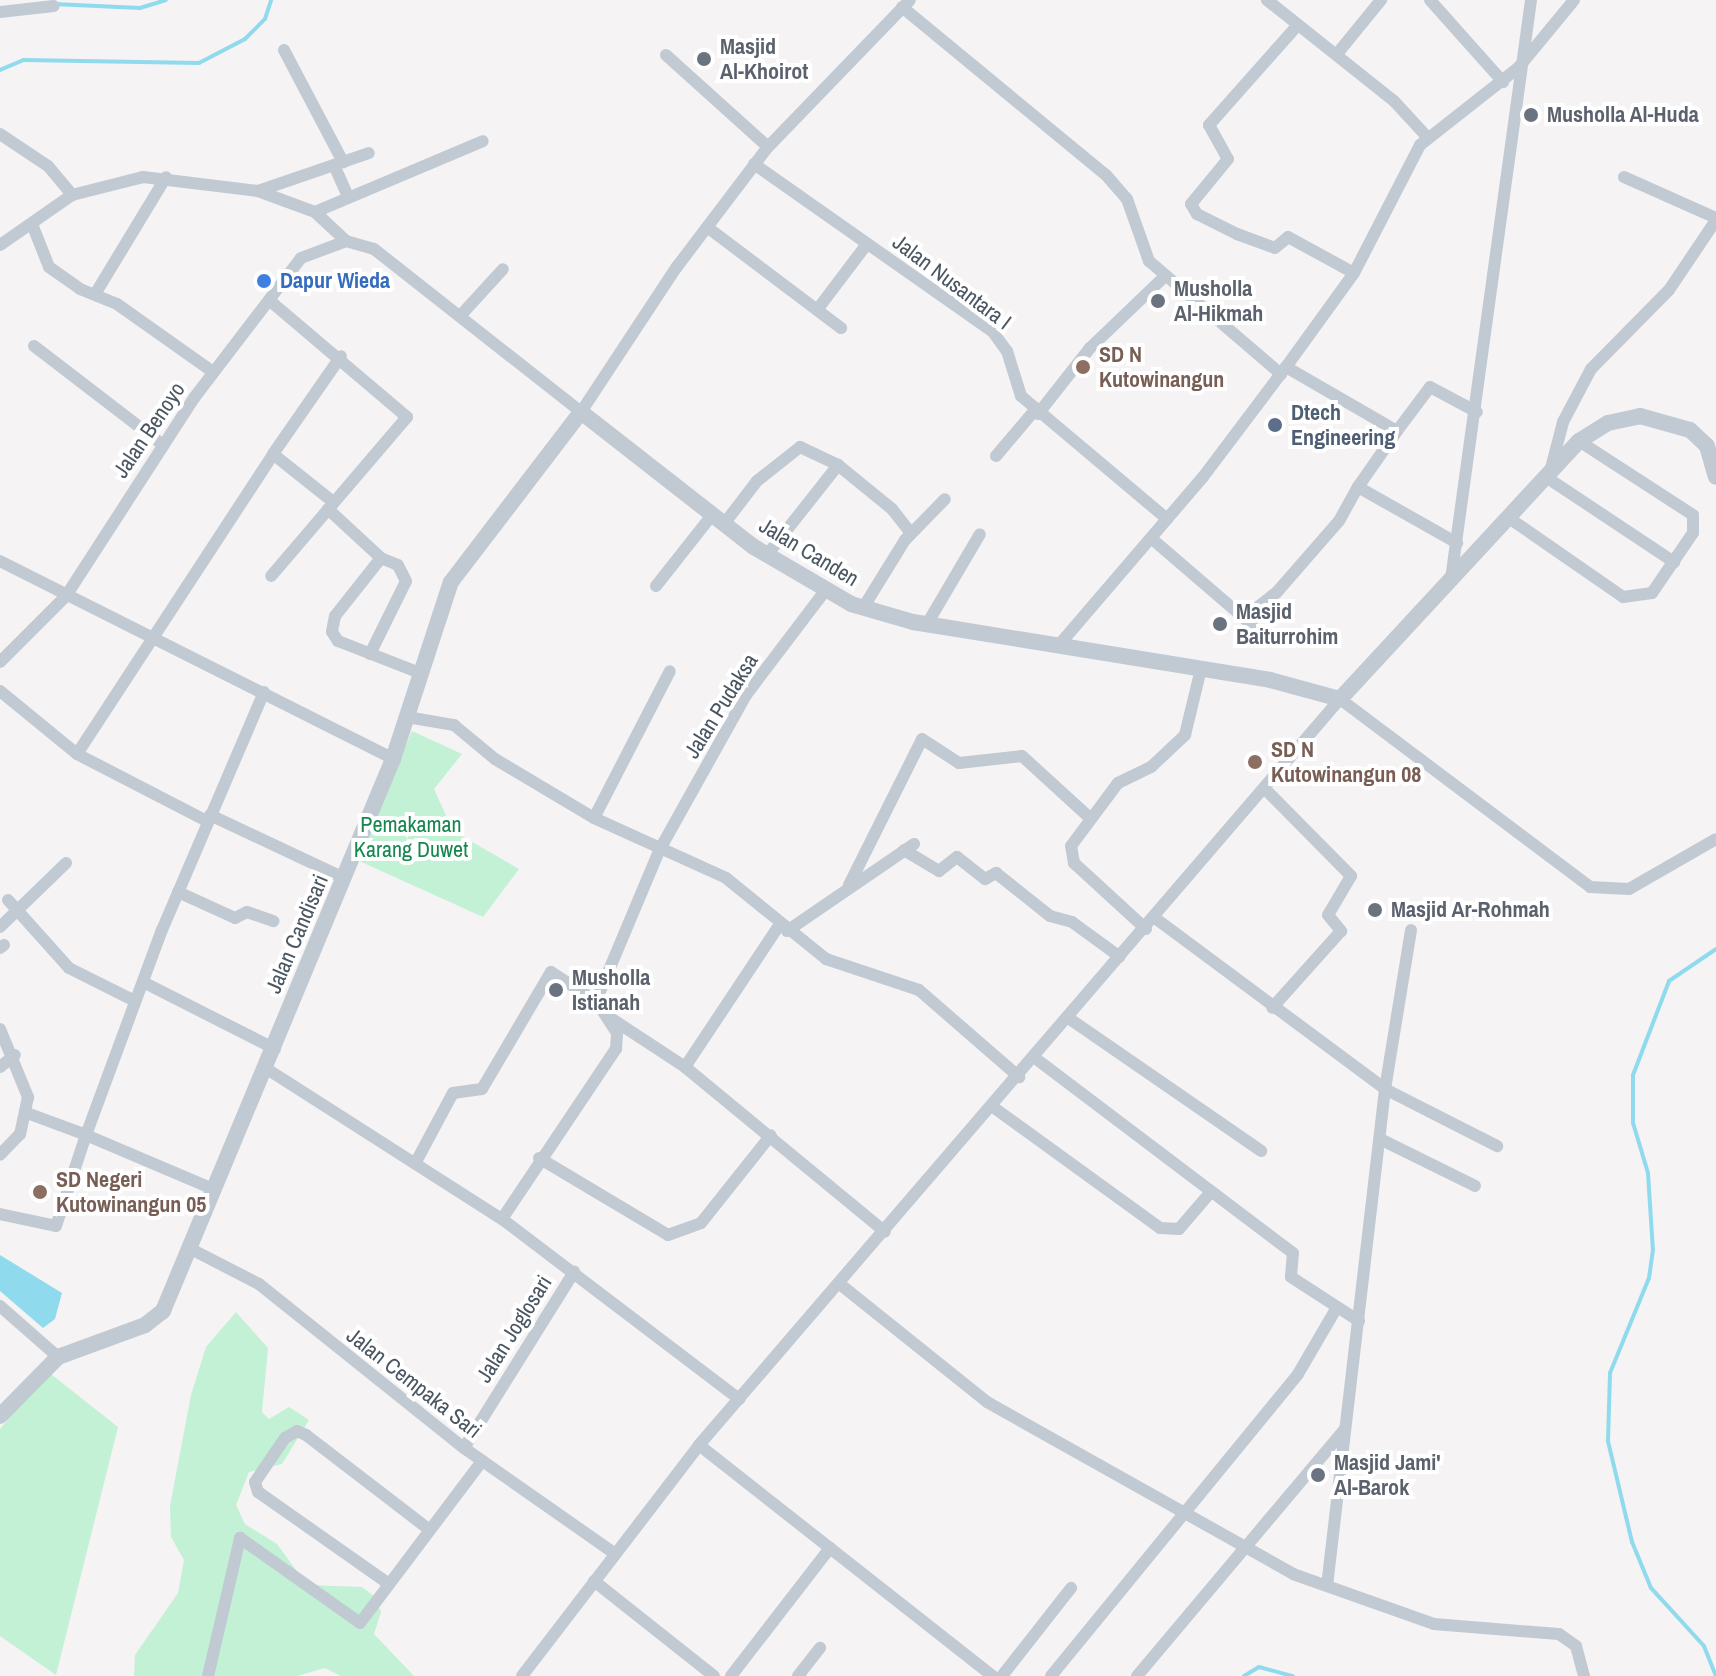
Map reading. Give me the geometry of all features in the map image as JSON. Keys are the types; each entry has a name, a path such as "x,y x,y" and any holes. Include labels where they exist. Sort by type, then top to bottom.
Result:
{"street":[{"path":"1267,0 1296,27 1337,54 1428,138"},
{"path":"1337,54 1381,0"},
{"path":"1430,0 1503,82"},
{"path":"1450,586 1477,412 1518,68 1531,0"},
{"path":"1059,645 1167,519 1284,371 1354,273 1428,138 1518,68 1574,0"},
{"path":"581,412 707,227 754,164 906,4 1122,191 1144,252 1164,277 1284,371 1397,431"},
{"path":"0,12 54,6"},
{"path":"1296,27 1209,125 1228,159 1191,204 1197,214 1237,234 1275,248 1288,237 1354,273"},
{"path":"284,50 338,164 348,197"},
{"path":"666,55 768,147"},
{"path":"0,134 48,166 72,195"},
{"path":"315,212 483,141"},
{"path":"258,191 369,153"},
{"name":"Jalan Nusantara I","path":"754,164 1002,341 1015,383 1036,412 1167,519"},
{"path":"97,291 166,177"},
{"path":"0,245 72,195 116,180 166,177 258,191 315,212 346,241"},
{"path":"1548,475 1563,422 1591,369 1669,290 1716,219 1624,177"},
{"path":"32,224 49,267 80,289 97,291 213,372"},
{"path":"707,227 841,328"},
{"name":"Jalan Benoyo","path":"0,662 66,596 213,372 301,258 346,241"},
{"name":"Jalan Canden","path":"346,241 389,259 718,519 767,555 825,591 863,608 927,624 1201,669 1340,699"},
{"path":"817,310 867,244"},
{"path":"461,315 503,269"},
{"path":"996,456 1090,348 1164,277"},
{"path":"269,300 341,356 407,417 271,576"},
{"path":"34,346 163,445"},
{"path":"77,754 152,636 341,356"},
{"path":"1151,538 1248,622 1339,521 1358,487 1430,387 1477,412"},
{"name":"Jalan Candisari","path":"2,1411 58,1357 156,1320 267,1069 393,759 451,582 470,550 581,412"},
{"path":"522,1676 699,1445 841,1285 1067,1017 1266,790 1340,699 1450,586 1579,441 1608,423 1640,416 1667,420 1707,446 1716,477"},
{"path":"1509,518 1623,597 1652,593 1693,533 1687,507 1579,441"},
{"path":"656,586 757,481 800,447 838,465 892,509 911,533"},
{"path":"273,454 330,505 381,558 398,565 406,581 370,654"},
{"path":"767,555 838,465"},
{"path":"1548,475 1674,562"},
{"path":"1358,487 1457,543"},
{"path":"863,608 911,533 945,499"},
{"path":"927,624 980,534"},
{"path":"381,558 331,625 338,641 420,673"},
{"path":"0,561 393,759"},
{"name":"Jalan Pudaksa","path":"596,1001 660,849 746,695 825,591"},
{"path":"1146,929 1072,860 1072,843 1118,783 1151,767 1185,735 1201,669"},
{"path":"594,818 670,671"},
{"path":"0,691 77,754 208,818 344,878"},
{"path":"0,1214 56,1226 135,1001 208,818 264,692"},
{"path":"1340,699 1590,887 1629,889 1716,839"},
{"path":"407,717 454,725 495,759 594,818 726,878 826,959 919,990 1019,1077"},
{"path":"849,885 922,739 959,763 1022,756 1090,818"},
{"path":"1266,790 1351,876 1328,915 1341,931 1272,1008"},
{"path":"685,1067 783,927 909,847 939,871 957,857 985,879 996,873 1050,916 1072,922 1120,957"},
{"path":"0,927 18,913 66,863"},
{"path":"178,892 235,918 247,912 273,921"},
{"path":"8,900 69,968 135,1001"},
{"path":"1155,918 1272,1008 1385,1089 1497,1146"},
{"path":"1327,1586 1385,1089 1411,930"},
{"path":"417,1160 453,1093 482,1089 551,972 596,1001 609,1017 685,1067 885,1232"},
{"path":"143,982 275,1049"},
{"path":"502,1219 539,1158 616,1049 609,1017"},
{"path":"1067,1017 1261,1151"},
{"path":"0,1029 15,1055 27,1113 13,1147 0,1155"},
{"path":"0,1067 15,1055"},
{"path":"1035,1058 1209,1194 1293,1253 1291,1277 1336,1309 1359,1321"},
{"path":"267,1069 417,1160 502,1219 739,1399"},
{"path":"993,1107 1160,1228 1179,1229 1209,1194"},
{"path":"27,1113 213,1189"},
{"path":"539,1158 668,1235 701,1223 771,1135"},
{"path":"1380,1139 1475,1186"},
{"name":"Jalan Cempaka Sari","path":"189,1248 259,1284 464,1448 614,1553"},
{"name":"Jalan Joglosari","path":"464,1448 574,1272"},
{"path":"841,1285 987,1402 1244,1544 1327,1586 1434,1624 1559,1634 1576,1646 1584,1672"},
{"path":"0,1306 58,1357"},
{"path":"1051,1676 1298,1374 1336,1309"},
{"path":"1137,1676 1244,1544 1345,1429"},
{"path":"389,1584 258,1492 255,1482 285,1438 297,1431 306,1435 430,1530"},
{"path":"699,1445 993,1676"},
{"path":"208,1676 240,1538 360,1623 482,1461"},
{"path":"731,1676 830,1548"},
{"path":"594,1581 714,1676"},
{"path":"1002,1676 1071,1588"},
{"path":"798,1676 820,1648"}],"green space":[{"name":"Pemakaman Karang Duwet","path":"412,731 462,754 434,789 453,831 519,869 483,917 357,860"},
{"path":"236,1312 268,1348 262,1412 269,1419 289,1407 309,1420 282,1464 249,1472 236,1505 245,1524 277,1544 307,1585 362,1587 375,1597 381,1612 374,1634 414,1676 341,1676 325,1668 297,1676 134,1676 135,1655 178,1593 184,1560 171,1537 170,1506 191,1395 206,1347"},
{"path":"47,1371 118,1427 56,1675 0,1636 0,1429"}],"water":[{"path":"0,1255 62,1293 55,1319 43,1328 0,1291"}],"waterway":[{"path":"54,4 140,8 166,0"},
{"path":"0,70 23,60 199,63 245,39 265,19 271,0"},
{"path":"1716,949 1669,981 1633,1075 1633,1123 1648,1173 1653,1251 1649,1278 1610,1373 1608,1441 1632,1542 1651,1588 1704,1646 1716,1676"},
{"path":"1244,1676 1259,1667 1293,1676"}],"place":[{"name":"Masjid Al-Khoirot","path":"704,59"},
{"name":"Musholla Al-Huda","path":"1531,115"},
{"name":"Dapur Wieda","path":"264,281"},
{"name":"Musholla Al-Hikmah","path":"1158,301"},
{"name":"SD N Kutowinangun","path":"1083,367"},
{"name":"Dtech Engineering","path":"1275,425"},
{"name":"Masjid Baiturrohim","path":"1220,624"},
{"name":"SD N Kutowinangun 08","path":"1255,762"},
{"name":"Masjid Ar-Rohmah","path":"1375,910"},
{"name":"Musholla Istianah","path":"556,990"},
{"name":"SD Negeri Kutowinangun 05","path":"40,1192"},
{"name":"Masjid Jami' Al-Barok","path":"1318,1475"}]}
